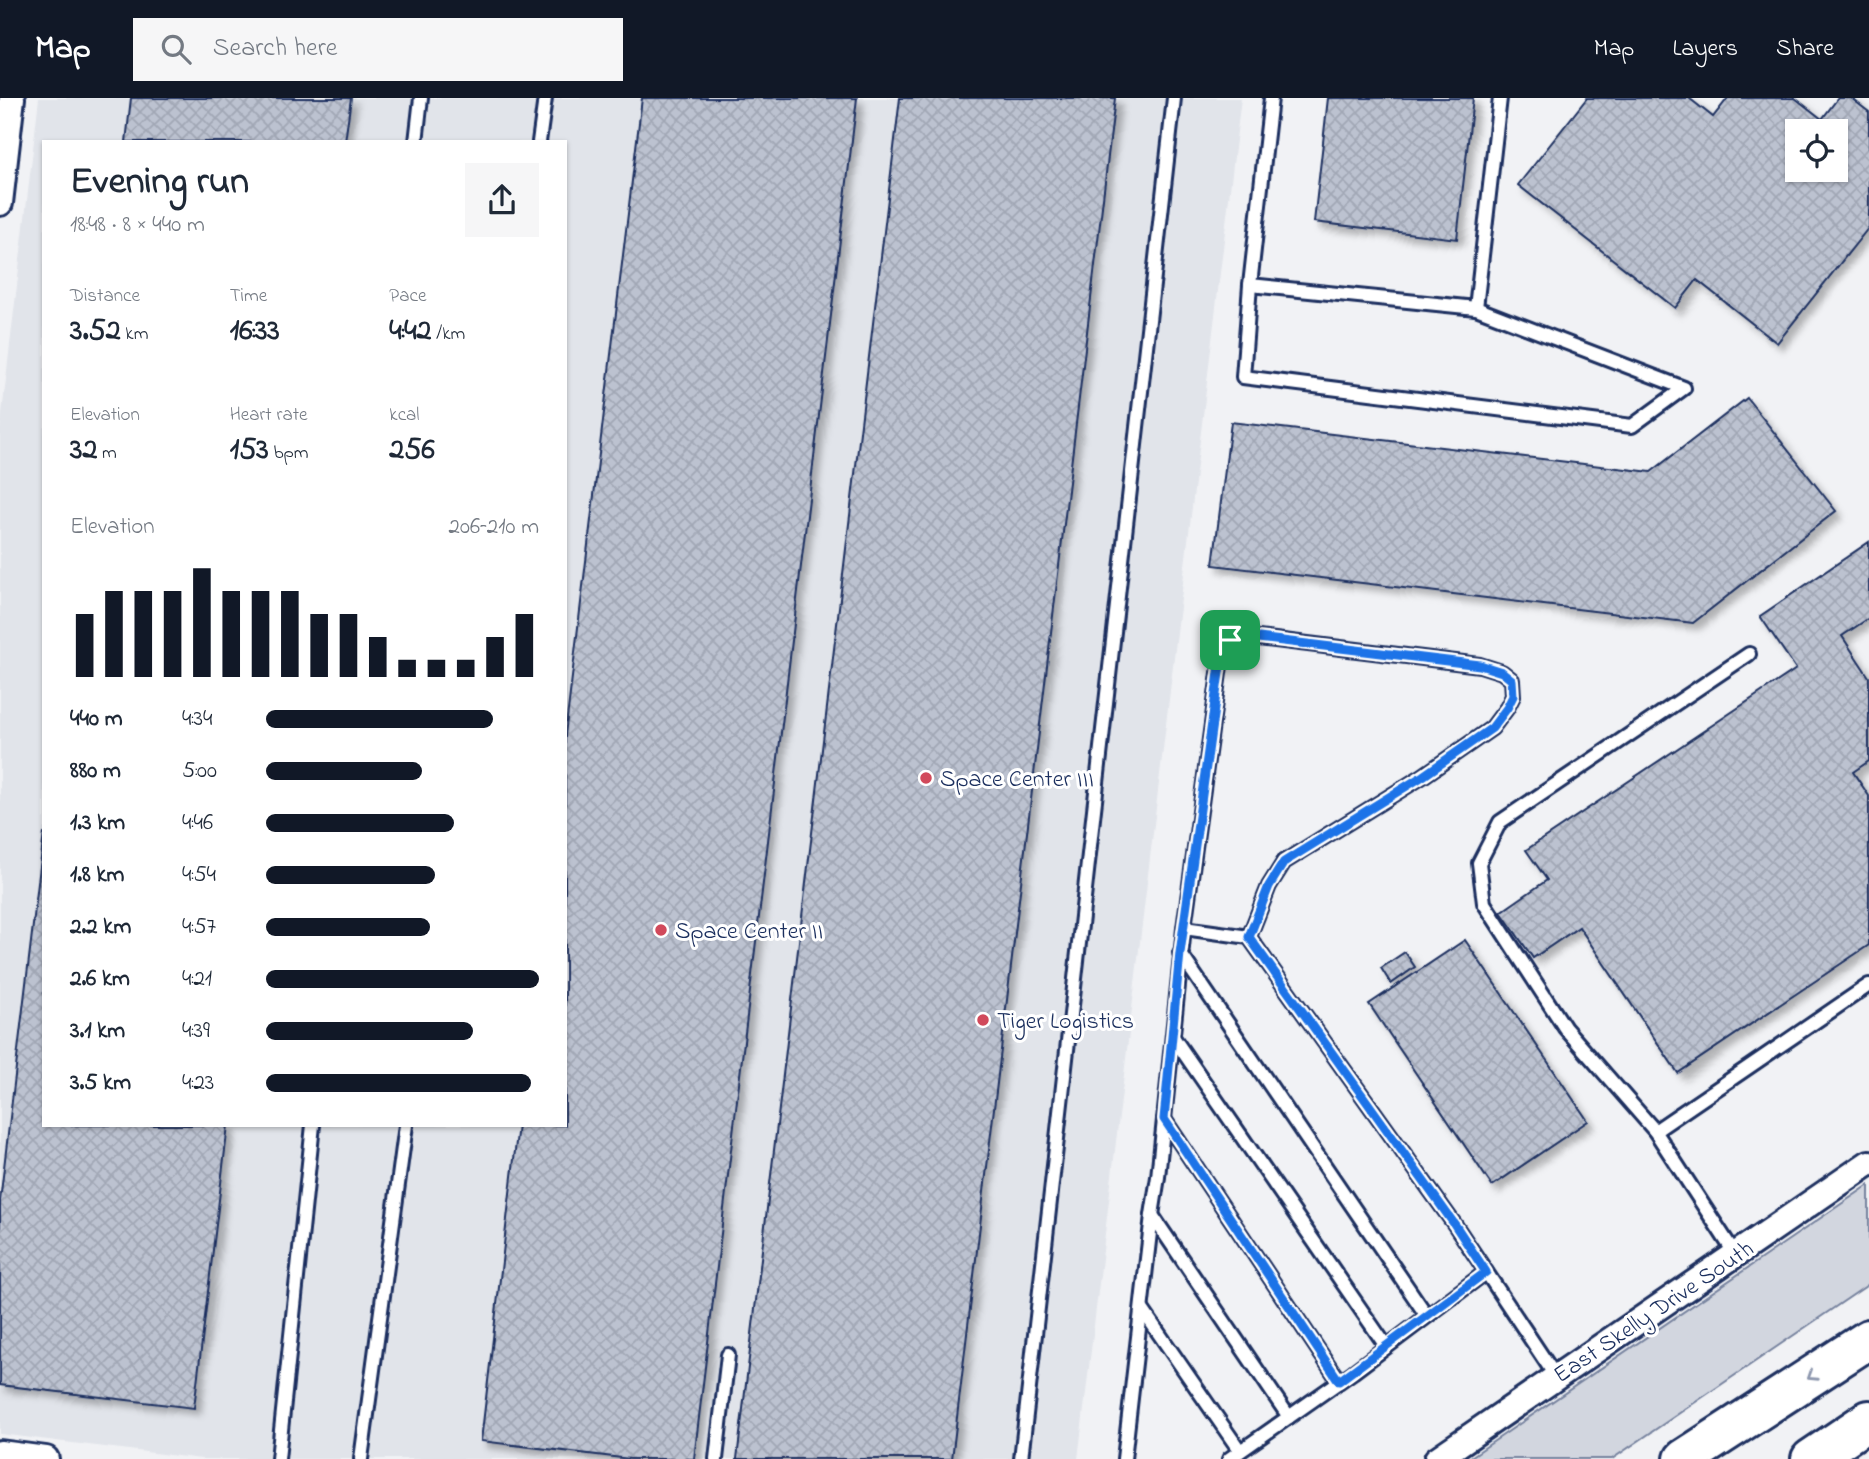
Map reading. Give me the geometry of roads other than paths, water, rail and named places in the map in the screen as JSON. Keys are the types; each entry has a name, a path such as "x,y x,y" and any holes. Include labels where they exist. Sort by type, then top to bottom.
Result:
{"highway":[{"path":"1684,1459 1869,1339"},
{"path":"1811,1459 1869,1420"}],"street":[{"path":"0,203 12,98"},
{"name":"East Skelly Drive South","path":"1437,1459 1869,1163"},
{"path":"0,1453 46,1459"}],"lane":[{"path":"416,140 421,98"},
{"path":"539,140 545,98"},
{"path":"1021,1459 1174,98"},
{"path":"1250,285 1476,308 1684,388 1632,426 1242,377 1250,285 1272,98"},
{"path":"1476,308 1500,98"},
{"path":"1124,1459 1158,1177 1180,953 1222,651 1230,640 1242,636 1480,665 1502,672 1512,680 1513,696 1492,728 1423,776 1284,862 1269,886 1249,937"},
{"path":"1735,1254 1655,1131 1565,1028 1498,926 1483,903 1479,863 1500,822 1749,653"},
{"path":"1184,928 1249,937 1447,1213 1556,1377"},
{"path":"1180,953 1427,1316"},
{"path":"1655,1131 1869,985"},
{"path":"1173,1037 1386,1346"},
{"path":"1164,1119 1339,1381"},
{"path":"278,1459 313,1127"},
{"path":"361,1459 406,1127"},
{"path":"1152,1215 1289,1417"},
{"path":"1142,1309 1235,1455 1486,1272"},
{"path":"716,1459 728,1355"}],"place":[{"name":"Space Center III","path":"926,778"},
{"name":"Space Center II","path":"661,930"},
{"name":"Tiger Logistics","path":"983,1020"}]}
